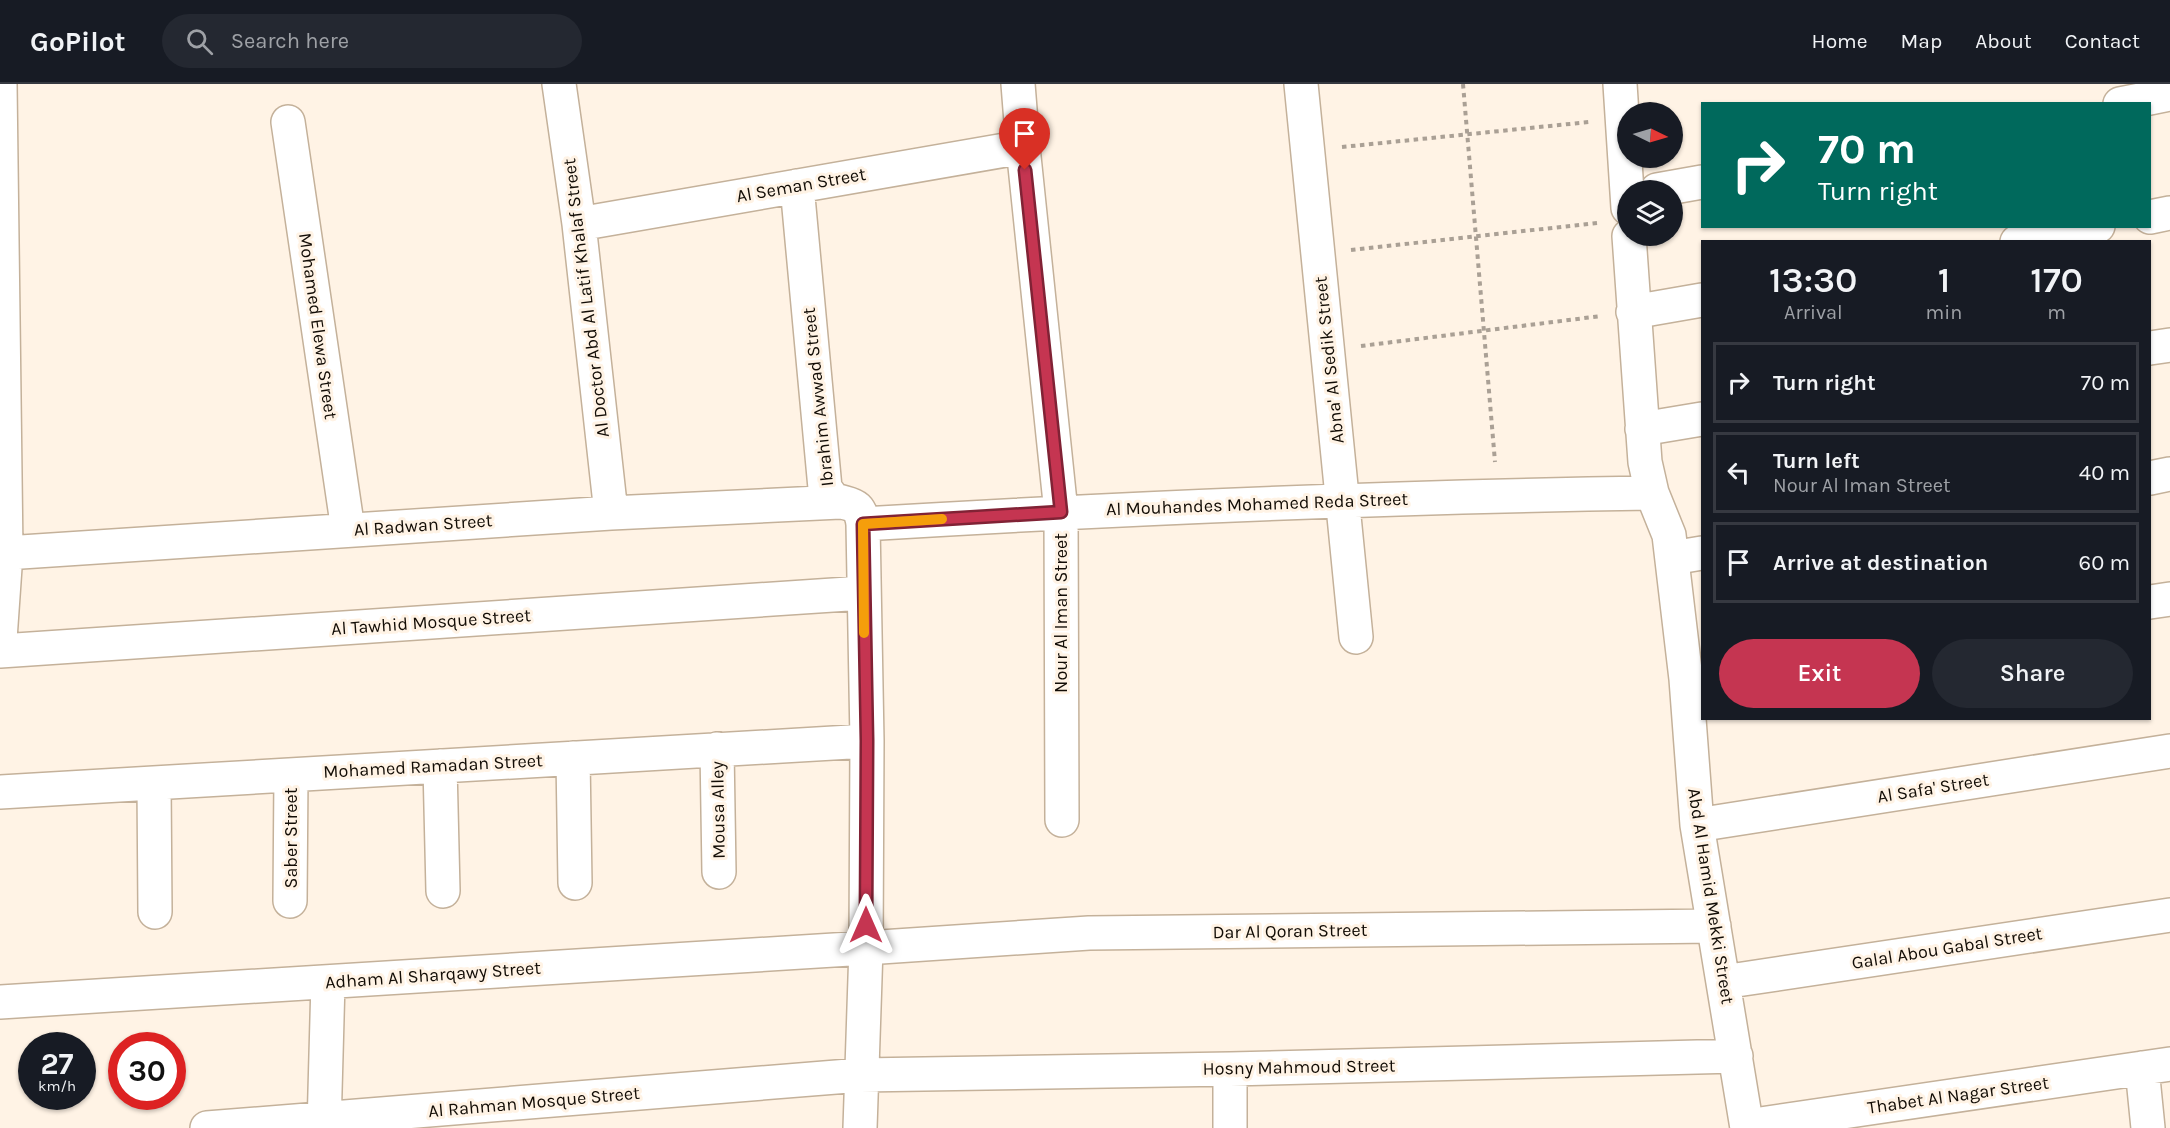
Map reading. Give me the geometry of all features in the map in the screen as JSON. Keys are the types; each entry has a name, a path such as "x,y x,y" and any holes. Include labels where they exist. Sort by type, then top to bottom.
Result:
{"street":[{"path":"0,84 3,493 6,553 0,639"},
{"name":"Al Doctor Abd Al Latif Khalaf Street","path":"559,84 579,224 611,513"},
{"name":"Nour Al Iman Street","path":"1018,84 1061,512 1062,820"},
{"name":"Abna' Al Sedik Street","path":"1301,84 1356,637"},
{"name":"Abd Al Hamid Mekki Street","path":"1620,84 1621,102"},
{"path":"2130,102 2170,94"},
{"name":"Mohamed Elewa Street","path":"288,122 348,530"},
{"name":"Al Seman Street","path":"579,224 1023,147"},
{"path":"1683,185 1701,182"},
{"name":"Ibrahim Awwad Street","path":"797,186 825,488 833,499 849,502 856,507 862,515 863,524"},
{"path":"2151,217 2170,213"},
{"path":"2027,240 2088,228"},
{"name":"Abd Al Hamid Mekki Street","path":"1623,246 1633,312 1645,462 1652,493 1669,535 1687,555 1694,678 1697,825 1747,1127"},
{"path":"1633,312 1701,300"},
{"path":"2151,348 2170,345"},
{"path":"1642,429 1701,419"},
{"path":"2151,478 2170,474"},
{"name":"Al Mouhandes Mohamed Reda Street","path":"863,524 1342,499 1652,493"},
{"name":"Al Radwan Street","path":"6,553 611,513 840,502"},
{"path":"860,1128 866,948 867,741 863,524"},
{"name":"Al Tawhid Mosque Street","path":"0,651 863,593"},
{"path":"2151,602 2170,599"},
{"name":"Mohamed Ramadan Street","path":"0,792 867,741"},
{"name":"Mousa Alley","path":"717,749 719,872"},
{"name":"Al Safa' Street","path":"1697,825 2170,751"},
{"path":"573,758 575,883"},
{"path":"440,766 443,891"},
{"name":"Saber Street","path":"290,901 291,775"},
{"path":"154,783 155,912"},
{"name":"Galal Abou Gabal Street","path":"1723,982 2170,915"},
{"name":"Dar Al Qoran Street","path":"866,948 1089,933 1714,926"},
{"name":"Adham Al Sharqawy Street","path":"0,1002 866,948"},
{"path":"323,1123 328,982"},
{"name":"Hosny Mahmoud Street","path":"861,1075 1230,1069 1736,1056"},
{"path":"2148,1128 2156,1066"},
{"name":"Thabet Al Nagar Street","path":"1747,1127 2156,1066"},
{"path":"1230,1069 1230,1128"},
{"name":"Al Rahman Mosque Street","path":"207,1128 323,1123 861,1075"}],"path":[{"path":"1463,84 1498,495"},
{"path":"1308,150 1617,119"},
{"path":"1318,253 1617,222"},
{"path":"1328,350 1633,312"}],"slow traffic":[{"path":"864,633 863,524 942,519"}],"route":[{"path":"866,925 867,741 863,524 1061,512 1025,170"}]}
